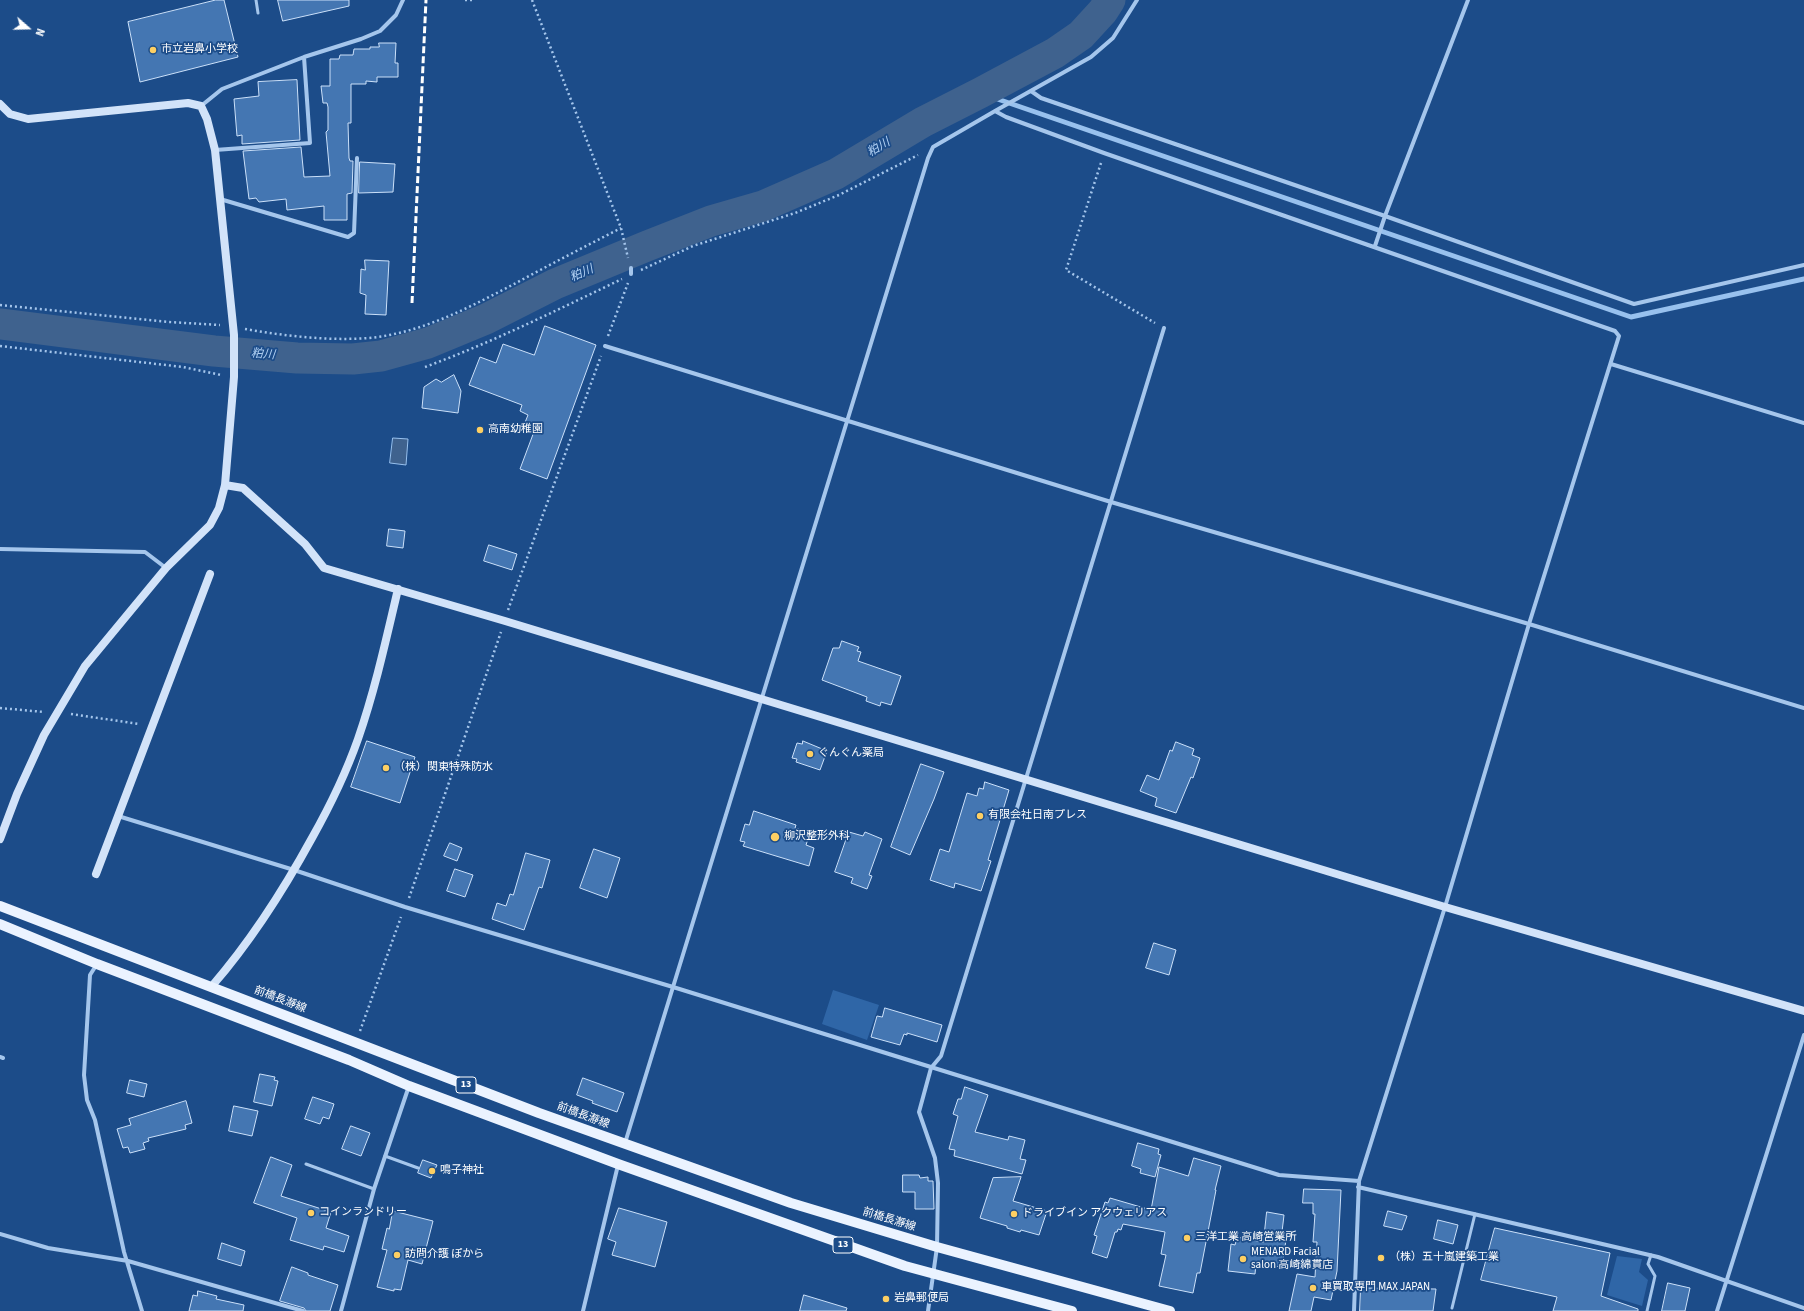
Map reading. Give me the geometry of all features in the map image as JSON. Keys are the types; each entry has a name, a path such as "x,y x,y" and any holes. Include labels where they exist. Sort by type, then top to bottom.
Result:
{"main road":[{"name":"前橋長瀞線","path":"0,906 212,986 538,1113 791,1202 937,1247 1170,1311"},
{"name":"13","path":"0,924 97,964 342,1058 409,1086 618,1164 905,1266 1072,1311"}],"street":[{"path":"202,106 222,89 304,57 361,39 380,31 396,15 403,0"},
{"path":"625,1143 928,158 933,147 994,111 1092,57 1104,47 1121,28 1137,0"},
{"path":"1375,246 1385,216 1468,0"},
{"path":"215,150 310,143 304,57"},
{"path":"1031,91 1041,98 1385,216 1634,304 1804,265"},
{"path":"0,104 10,114 28,119 188,103 202,106"},
{"path":"0,839 17,794 44,735 85,666 166,568 210,525 219,508 225,485 233,375 233,331 215,150 202,106"},
{"path":"994,111 1104,153 1375,246 1615,331 1619,336 1529,624 1445,907 1359,1181 1354,1311"},
{"path":"220,199 348,237 354,233 357,158"},
{"path":"631,268 631,274"},
{"path":"928,1311 937,1247 938,1183 935,1158 919,1112 931,1068 941,1056 1164,328"},
{"path":"605,346 1111,502 1529,624 1804,708"},
{"path":"1611,364 1804,423"},
{"path":"225,485 243,488 305,544 324,568 505,620 1445,907 1804,1011"},
{"path":"0,549 145,552 166,568"},
{"path":"96,874 210,574"},
{"path":"212,986 231,964 263,919 294,870 340,785 358,740 383,655 398,589"},
{"path":"118,816 294,870 405,907 673,987 1279,1175 1359,1181"},
{"path":"97,964 90,975 84,1075 86,1100 95,1120 124,1252 142,1311"},
{"path":"1717,1311 1804,1034"},
{"path":"341,1311 374,1188 409,1086"},
{"path":"583,1311 618,1164"},
{"path":"1358,1187 1651,1255 1804,1308"},
{"path":"0,1234 48,1248 128,1261 303,1311"}],"lane":[{"path":"256,0 258,13"},
{"path":"385,1156 418,1168"},
{"path":"306,1164 374,1188"},
{"path":"1452,1308 1475,1214"},
{"path":"1647,1311 1655,1276 1648,1264 1651,1255"}],"path":[{"path":"465,0 475,0"},
{"path":"532,0 623,233 631,268"},
{"path":"425,367 462,353 512,331 693,246 810,207 838,195 933,147"},
{"path":"1104,153 1066,270 1164,328"},
{"path":"233,331 330,340 370,338 402,332 432,323 463,310 621,228"},
{"path":"356,1043 505,620 631,274"},
{"path":"0,305 169,322 221,325"},
{"path":"0,346 183,367 233,375"},
{"path":"0,708 57,713 152,726"}],"shaded area":[{"path":"393,438 408,439 406,465 390,463"},
{"path":"833,990 879,1005 867,1040 822,1024"},
{"path":"1617,1256 1642,1259 1639,1272 1648,1280 1642,1306 1607,1295"}],"building":[{"path":"216,0 224,0 238,57 140,82 128,22"},
{"path":"278,0 349,0 349,6 283,21"},
{"path":"379,43 396,43 395,63 398,63 398,77 377,77 377,82 366,81 366,84 351,84 351,123 348,123 349,158 350,161 353,161 352,193 347,194 347,220 324,220 324,206 287,210 286,199 259,202 256,198 249,199 243,151 301,147 304,177 330,176 326,132 328,130 328,107 327,103 323,103 321,86 330,86 330,59 339,59 340,55 353,55 354,49 370,49 370,47 379,47"},
{"path":"297,80 300,140 242,144 242,135 237,136 234,99 259,96 258,82"},
{"path":"360,162 395,164 393,192 359,193"},
{"path":"365,260 389,261 386,315 365,314 366,295 360,293 361,269 365,270"},
{"path":"545,326 596,345 547,479 520,469 535,429 524,425 528,415 520,411 522,405 469,385 480,357 496,363 503,344 534,355"},
{"path":"454,375 461,391 458,413 422,408 424,387 436,379 441,382"},
{"path":"389,529 405,531 403,548 387,546"},
{"path":"489,545 517,554 512,570 484,561"},
{"path":"842,641 859,647 857,651 861,652 858,661 901,676 891,705 881,702 880,706 866,701 867,697 822,680 833,648 839,648"},
{"name":"（株）関東特殊防水","path":"367,741 415,757 400,803 351,787"},
{"name":"ぐんぐん薬局","path":"803,741 827,751 820,770 796,762 797,759 792,758 797,743 802,744"},
{"path":"1176,742 1194,749 1192,755 1200,758 1193,778 1191,777 1176,813 1155,806 1157,798 1140,791 1147,775 1159,780 1170,750 1172,751"},
{"path":"921,764 944,772 910,855 891,847"},
{"path":"985,782 1009,790 988,860 991,861 981,891 955,883 954,888 930,880 940,849 949,852 967,793 977,796 979,788 983,789"},
{"name":"柳沢整形外科","path":"754,811 796,825 795,828 810,833 806,845 814,848 809,866 743,846 745,842 740,841 745,824 749,825"},
{"path":"849,832 863,836 865,832 882,839 869,875 872,876 867,889 851,883 853,878 835,872"},
{"path":"450,843 462,848 457,861 444,856"},
{"path":"594,849 620,858 607,898 580,888"},
{"path":"526,853 550,860 542,888 539,887 524,930 492,919 497,903 506,906 510,894 513,895"},
{"path":"455,869 473,875 465,897 447,891"},
{"path":"1154,943 1176,950 1169,975 1146,968"},
{"path":"885,1008 942,1025 937,1042 907,1033 907,1035 904,1034 900,1045 871,1037 877,1016 882,1017"},
{"path":"260,1074 275,1077 274,1080 278,1081 272,1106 254,1102"},
{"path":"583,1078 624,1093 617,1112 592,1103 593,1101 577,1095"},
{"path":"130,1080 147,1084 144,1097 127,1093"},
{"path":"965,1087 988,1095 975,1132 1008,1140 1009,1136 1025,1140 1020,1159 1026,1160 1022,1174 954,1156 955,1150 949,1149 958,1116 953,1114 958,1099 961,1099"},
{"path":"313,1097 334,1104 329,1119 323,1117 320,1124 305,1119"},
{"path":"186,1101 192,1123 185,1125 186,1129 148,1138 149,1141 143,1143 145,1149 130,1153 128,1147 123,1148 117,1129 131,1125 129,1119"},
{"path":"234,1106 258,1111 252,1136 229,1131"},
{"path":"351,1126 370,1133 361,1156 342,1149"},
{"path":"1138,1143 1159,1149 1158,1154 1161,1155 1155,1177 1140,1173 1141,1169 1132,1166"},
{"path":"271,1157 292,1165 281,1196 331,1212 326,1228 349,1236 344,1252 324,1246 323,1250 290,1240 297,1218 254,1203"},
{"name":"三洋工業 高崎営業所","path":"1194,1158 1221,1166 1215,1190 1200,1273 1197,1273 1193,1293 1159,1286 1166,1255 1161,1254 1165,1232 1123,1224 1121,1230 1118,1229 1117,1232 1115,1232 1107,1258 1092,1253 1097,1236 1094,1235 1105,1202 1108,1203 1110,1198 1151,1210 1159,1167 1188,1176"},
{"name":"鳴子神社","path":"423,1160 437,1165 431,1178 418,1173"},
{"path":"903,1175 919,1175 920,1178 928,1177 928,1181 933,1181 934,1209 915,1209 915,1192 903,1192"},
{"name":"ドライブイン アクウェリアス","path":"1021,1177 1013,1201 1047,1211 1039,1235 1021,1230 1020,1232 1007,1228 1007,1226 980,1218 993,1178"},
{"path":"1304,1189 1341,1190 1337,1271 1331,1300 1314,1297 1311,1311 1289,1311 1297,1274 1315,1277 1317,1242 1313,1242 1315,1214 1313,1214 1313,1203 1303,1203"},
{"path":"619,1208 667,1222 655,1267 612,1255 616,1242 608,1239"},
{"name":"訪問介護 ぽから","path":"393,1211 433,1221 422,1264 408,1260 401,1290 394,1289 394,1291 377,1287 387,1250 382,1249"},
{"path":"1388,1211 1407,1216 1402,1230 1384,1226"},
{"path":"1267,1212 1284,1215 1282,1232 1287,1233 1282,1267 1256,1264 1255,1274 1228,1271 1231,1244 1235,1245 1237,1237 1263,1242"},
{"path":"1438,1220 1458,1225 1453,1244 1434,1239"},
{"path":"1495,1228 1610,1253 1601,1296 1638,1309 1638,1311 1553,1311 1557,1297 1481,1280"},
{"path":"222,1243 245,1251 241,1266 218,1259"},
{"path":"292,1267 308,1273 308,1275 338,1285 330,1311 306,1311 304,1308 280,1301"},
{"path":"1668,1283 1690,1288 1685,1311 1662,1311"},
{"path":"1361,1288 1436,1289 1433,1311 1360,1311"},
{"path":"198,1291 217,1296 216,1299 244,1305 243,1311 189,1311 193,1295 197,1296"},
{"path":"804,1295 847,1308 846,1311 800,1311"}],"waterway":[{"name":"粕川","path":"0,324 214,351 297,358 353,359 381,356 428,343 486,319 555,284 711,221 763,206 836,174 923,122 1055,53 1081,35 1103,11 1110,0"},
{"path":"980,93 1631,317 1804,279"}],"railway":[{"path":"412,303 426,0"}],"place":[{"name":"市立岩鼻小学校","path":"153,50"},
{"name":"高南幼稚園","path":"480,430"},
{"name":"ぐんぐん薬局","path":"810,754"},
{"name":"（株）関東特殊防水","path":"386,768"},
{"name":"有限会社日南プレス","path":"980,816"},
{"name":"柳沢整形外科","path":"775,837"},
{"name":"鳴子神社","path":"432,1171"},
{"name":"コインランドリー","path":"311,1213"},
{"name":"ドライブイン アクウェリアス","path":"1014,1214"},
{"name":"三洋工業 高崎営業所","path":"1187,1238"},
{"name":"訪問介護 ぽから","path":"397,1255"},
{"name":"（株）五十嵐建築工業","path":"1381,1258"},
{"name":"MENARD Facial salon 高崎綿貫店","path":"1243,1259"},
{"name":"車買取専門 MAX JAPAN","path":"1313,1288"},
{"name":"岩鼻郵便局","path":"886,1299"}]}
